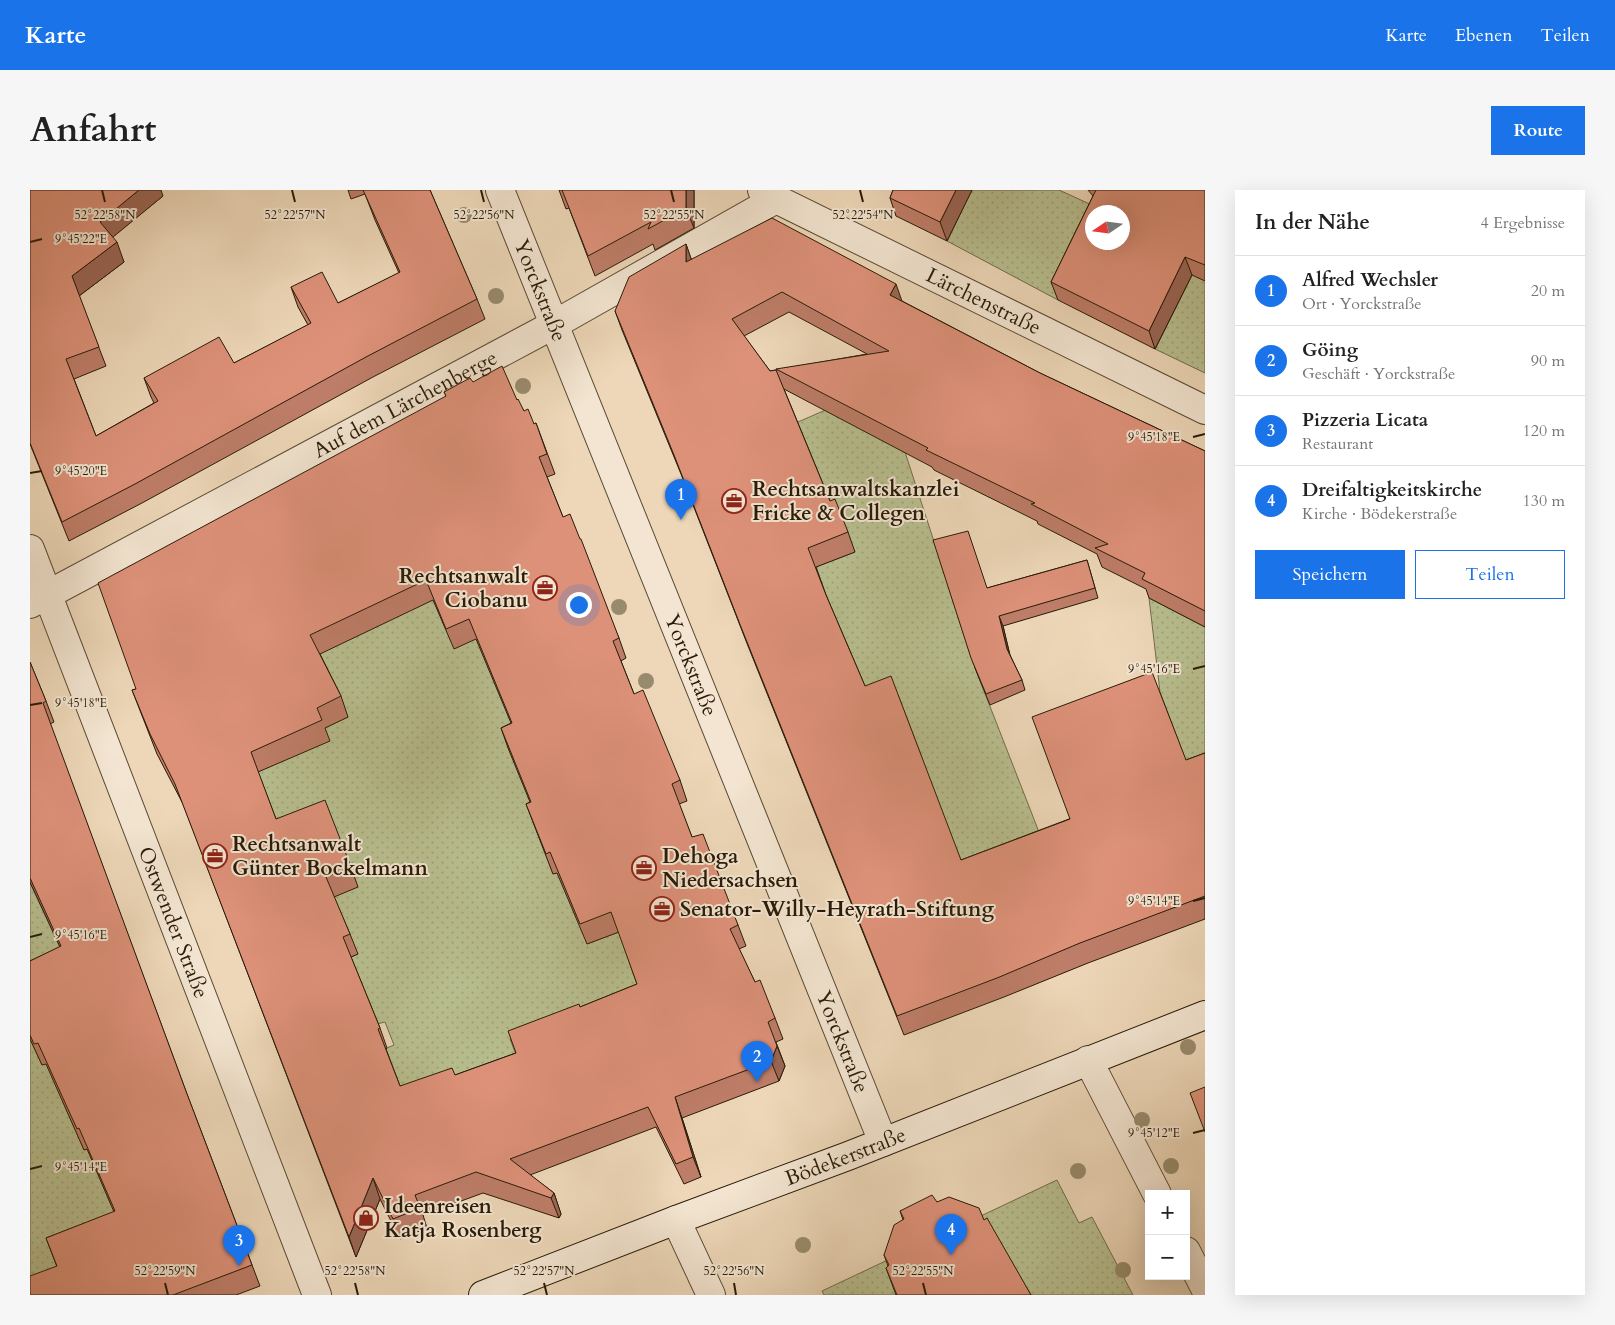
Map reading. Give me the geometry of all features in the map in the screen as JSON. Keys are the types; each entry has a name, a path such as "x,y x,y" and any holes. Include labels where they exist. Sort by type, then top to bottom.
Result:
{"street":[{"name":"Yorckstraße","path":"500,190 883,1142"},
{"name":"Auf dem Lärchenberge","path":"39,599 555,324 769,195"},
{"name":"Lärchenstraße","path":"769,195 1205,410"},
{"name":"Ostwender Straße","path":"30,549 39,599 317,1295"},
{"name":"Bödekerstraße","path":"484,1295 883,1142 1205,1015"},
{"path":"1088,1060 1155,1190"},
{"path":"676,1220 711,1295"},
{"path":"1190,1259 1205,1288"}],"green space":[{"path":"959,190 1059,190 1092,205 1085,205 1085,244 1058,300 947,241 969,195"},
{"path":"1205,205 1205,373 1155,349 1191,276 1130,246 1130,206"},
{"path":"844,402 905,452 975,668 1046,850 962,883 920,752 898,695 872,706 833,615 816,567 855,552 768,435"},
{"path":"408,558 489,634 532,807 534,824 553,874 610,852 587,944 635,926 640,991 510,1039 531,1094 464,1154 368,1056 394,1045 385,1022 377,1024 347,959 358,954 252,851 258,772 325,728 348,717 187,647"},
{"path":"1149,598 1205,627 1205,776 1193,780 1160,692"},
{"path":"30,883 69,967 30,986"},
{"path":"30,1039 42,1065 107,1039 50,1072 84,1150 143,1126 91,1157 111,1205 166,1182 65,1287 30,1295"},
{"path":"1057,1180 1079,1223 1092,1217 1133,1295 824,1295 822,1291"}],"building":[{"path":"30,190 139,190 100,222 117,242 72,276 99,347 66,359 96,436 158,401 144,378 219,337 234,363 311,323 291,287 322,272 338,303 400,272 363,190 430,190 477,299 62,522 30,443"},
{"path":"562,190 686,190 686,208 648,229 651,222 588,256"},
{"path":"893,190 956,190 940,222 890,198"},
{"path":"1096,190 1205,190 1205,265 1185,257 1149,331 1051,282 1085,212 1085,250 1130,250 1130,205 1089,205"},
{"path":"772,218 896,284 890,295 1040,373 1205,451 1205,611 1142,579 1145,573 1095,548 1108,544 1031,504 1035,503 926,450 928,448 776,369 889,351 782,292 732,319 770,371 776,370 830,501 835,499 848,532 808,548 865,686 891,676 961,860 1070,819 1032,717 1152,672 1186,760 1205,753 1205,896 1080,943 997,978 897,1016 615,311 629,277 686,244 686,262"},
{"path":"502,366 517,400 524,411 528,409 534,424 536,423 547,454 539,457 563,517 570,514 581,539 619,638 613,641 634,694 643,690 680,780 672,784 692,837 703,834 738,925 730,929 755,982 760,980 775,1018 768,1022 777,1046 771,1061 675,1097 693,1157 676,1164 648,1107 510,1159 554,1193 551,1198 476,1172 415,1195 420,1208 393,1219 373,1178 349,1237 175,784 150,734 132,690 136,689 98,583 446,396 444,392 470,378 473,382","holes":["426,580 446,629 469,619 512,723 501,728 531,802 526,804 546,854 550,852 580,924 611,912 637,984 580,1007 579,1004 508,1031 516,1053 455,1075 452,1068 400,1086 378,1029 380,1028 343,937 350,934 326,877 351,867 325,800 276,819 251,752 322,720 317,708 341,696 310,635"]},
{"path":"968,531 987,588 1087,560 1095,588 999,616 1007,649 1022,680 986,694 971,658 933,540"},
{"path":"30,662 46,701 43,703 252,1265 173,1295 30,1295 30,1276 57,1266 46,1238 115,1211 79,1128 77,1129 38,1043 34,1044 30,1035 30,961 61,946 30,878"},
{"path":"1205,1087 1205,1132 1190,1093"},
{"path":"932,1195 937,1202 949,1197 979,1208 984,1220 987,1218 1031,1295 897,1295 886,1268 889,1265 884,1255 894,1225 904,1219 900,1211"}],"place":[{"name":"Rechtsanwaltskanzlei Fricke & Collegen","path":"734,501"},
{"name":"Alfred Wechsler","path":"681,520"},
{"name":"Rechtsanwalt Ciobanu","path":"545,588"},
{"name":"Rechtsanwalt Günter Bockelmann","path":"215,856"},
{"name":"Dehoga Niedersachsen","path":"644,868"},
{"name":"Senator-Willy-Heyrath-Stiftung","path":"662,909"},
{"name":"Göing","path":"757,1082"},
{"name":"Ideenreisen Katja Rosenberg","path":"366,1218"},
{"name":"Dreifaltigkeitskirche","path":"951,1255"},
{"name":"Pizzeria Licata","path":"239,1266"}]}
